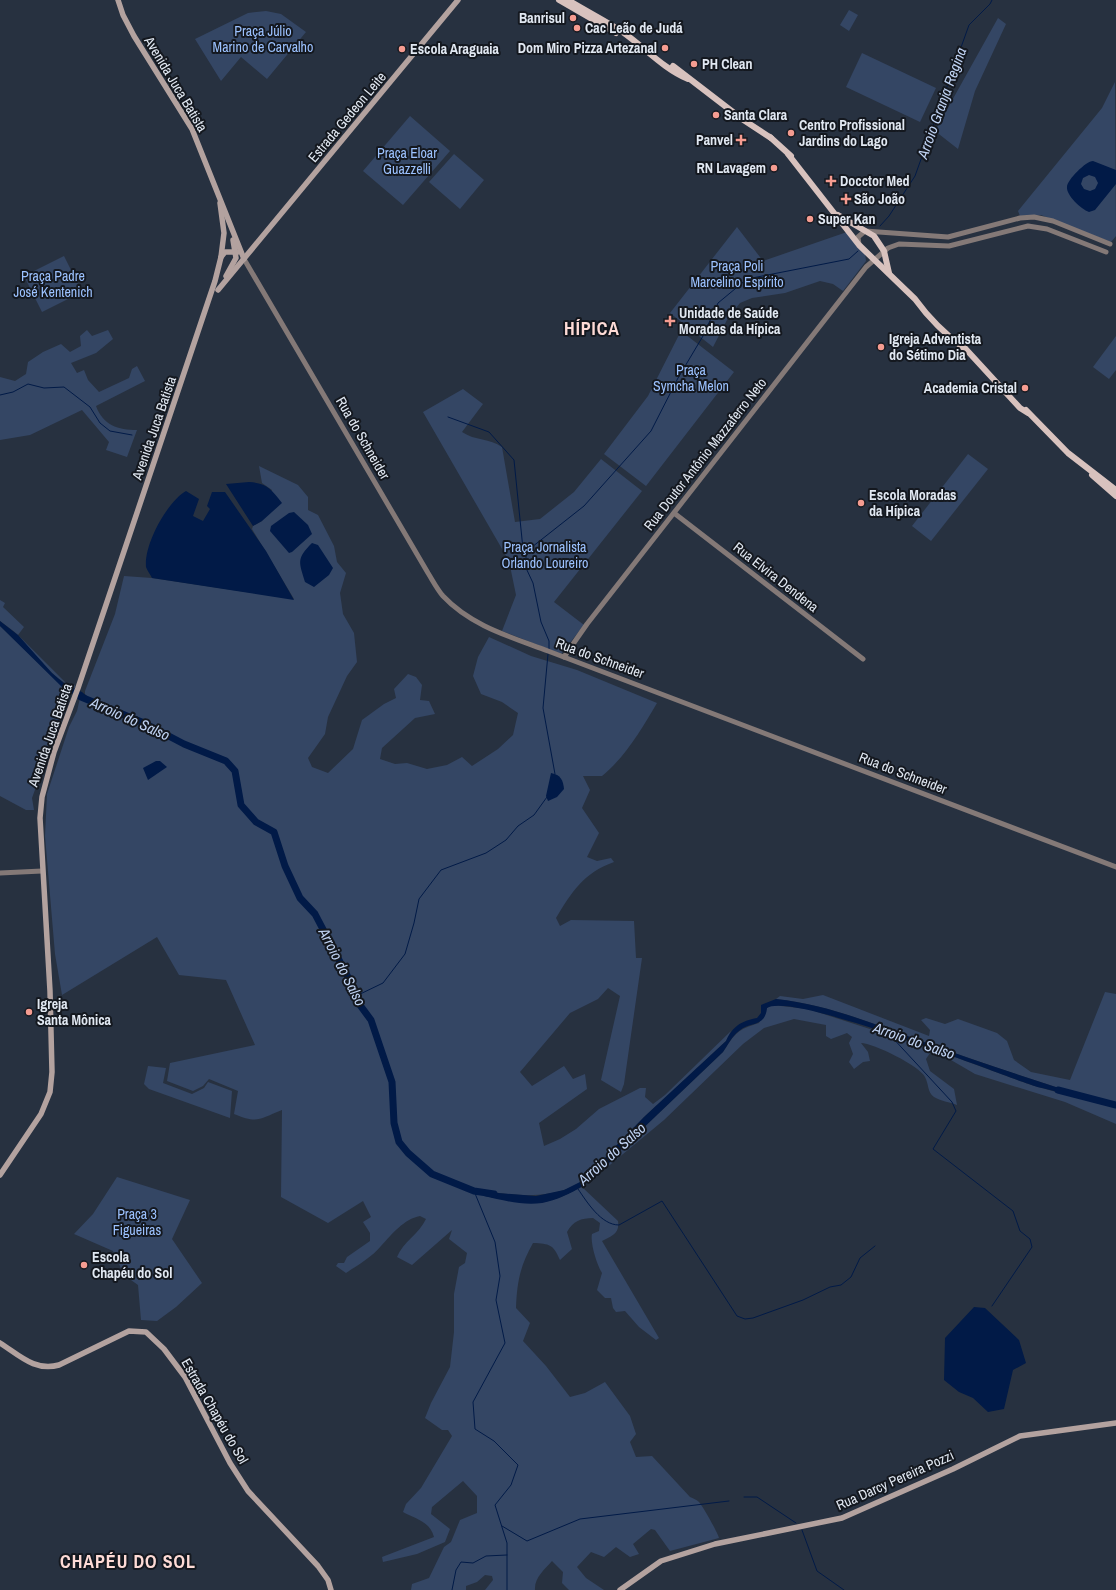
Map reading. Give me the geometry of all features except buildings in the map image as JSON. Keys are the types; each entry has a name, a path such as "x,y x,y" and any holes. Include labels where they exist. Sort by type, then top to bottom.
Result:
{"main road":[{"name":"Avenida Juca Batista","path":"118,0 134,36 192,130 239,253 235,263 206,309"},
{"name":"Estrada Gedeon Leite","path":"246,262 254,248 458,0"},
{"path":"559,0 591,20 632,41 666,64 679,76 688,80 742,119 772,138 805,174 859,245 873,260 890,274 955,342 1000,384 1012,400 1028,413 1052,438 1116,496"},
{"path":"568,0 624,33 632,41"},
{"name":"Avenida Juca Batista","path":"0,1175 41,1114 50,1092 52,1072 50,991 42,871 40,818 42,797 54,752 74,700 206,309 221,258 224,233 220,203"},
{"path":"834,212 847,222 867,231 874,236 884,252 890,274"},
{"name":"Estrada Gedeon Leite","path":"239,253 254,248"},
{"path":"240,264 232,267 226,267 222,264 221,258 226,252 239,253 246,262"},
{"name":"Avenida Juca Batista","path":"218,290 240,264 246,262"},
{"path":"1086,468 1116,490"},
{"name":"Estrada Chapéu do Sol","path":"0,1343 32,1364 46,1368 59,1365 129,1331 142,1331 151,1336 164,1349 184,1377 230,1463 248,1491 318,1566 328,1580 330,1590"},
{"name":"Rua Darcy Pereira Pozzi","path":"620,1590 661,1561 715,1544 842,1518 953,1469 1020,1436 1116,1423"}],"street":[{"path":"859,245 858,237 867,231 948,237 1020,218 1034,217 1053,221 1110,244"},
{"path":"886,263 887,256 895,245 910,244 949,246 1021,227 1034,226 1047,229 1106,252"},
{"path":"910,235 910,244"},
{"name":"Rua Doutor Antônio Mazzaferro Neto","path":"564,657 587,624 866,267 873,260 895,245"},
{"name":"Rua do Schneider","path":"246,262 442,594 466,616 482,625 549,652 1116,867"},
{"name":"Rua Elvira Dendena","path":"674,513 864,659"},
{"path":"0,873 42,871"}],"green space":[{"path":"849,10 858,15 849,31 840,25"},
{"name":"Praça Júlio Marino de Carvalho","path":"266,11 281,14 306,32 267,79 241,57 221,81 195,39 248,13"},
{"path":"998,18 1006,24 975,91 958,149 935,131"},
{"path":"862,53 936,88 920,122 846,87"},
{"path":"1115,82 1116,236 1111,242 1041,215 1020,216 1018,211 1102,108"},
{"name":"Praça Eloar Guazzelli","path":"410,116 450,151 403,205 363,171"},
{"path":"454,154 484,180 460,209 429,182"},
{"name":"Praça Poli Marcelino Espírito","path":"737,227 763,261 847,232 865,253 866,261 843,291 833,284 820,281 785,293 752,298 740,303 728,318 713,347 670,313"},
{"name":"Praça Padre José Kentenich","path":"64,256 82,292 42,312 24,276"},
{"path":"87,330 92,336 108,330 113,339 96,353 71,363 77,373 84,370 88,380 99,392 129,378 132,369 137,366 145,381 96,406 103,418 112,425 124,429 137,430 127,457 106,450 109,442 82,410 30,435 0,440 0,377 15,381 26,374 28,362 43,352 61,344 70,352 81,346 80,336"},
{"name":"Praça Symcha Melon","path":"681,331 734,372 646,486 604,454 648,396"},
{"path":"1116,336 1116,370 1109,379 1093,367"},
{"name":"Praça Jornalista Orlando Loureiro","path":"463,389 483,404 462,432 472,437 493,442 502,447 515,522 540,519 574,492 601,459 642,491 554,602 584,625 561,654 502,631 516,595 509,561 423,412"},
{"path":"968,454 988,469 931,541 912,526"},
{"path":"259,466 298,485 308,497 308,510 318,515 334,546 337,562 346,573 340,593 343,614 354,633 357,662 347,676 328,717 325,734 308,758 312,767 328,773 353,749 362,720 384,704 396,698 394,689 408,674 416,677 422,685 420,700 429,701 435,714 415,718 382,748 380,759 395,764 407,763 427,769 447,765 462,757 472,766 498,749 513,735 518,713 502,702 481,694 473,676 478,657 489,637 531,656 577,670 657,703 626,751 611,768 602,776 583,776 590,790 582,808 599,833 587,857 597,861 611,858 614,862 603,866 579,884 556,918 560,926 571,920 634,921 636,958 642,958 624,1084 621,1092 601,1080 620,996 608,988 598,999 570,1013 520,1072 532,1086 564,1066 573,1079 585,1074 587,1089 539,1123 544,1146 560,1139 576,1129 599,1109 640,1088 646,1088 645,1097 653,1104 665,1095 731,1031 726,1041 644,1117 591,1174 579,1183 552,1193 537,1195 492,1192 541,1203 561,1197 582,1187 618,1221 618,1229 616,1232 612,1236 602,1241 659,1338 656,1340 639,1327 625,1311 616,1312 613,1308 611,1298 605,1298 597,1290 602,1273 594,1254 592,1234 599,1231 600,1223 593,1218 578,1221 569,1228 567,1232 572,1249 560,1260 553,1248 550,1246 533,1243 522,1267 517,1290 516,1308 530,1323 523,1341 546,1366 570,1397 585,1393 605,1382 630,1416 636,1434 630,1442 636,1457 652,1456 690,1497 699,1502 710,1519 719,1538 670,1551 655,1530 651,1529 633,1544 639,1554 630,1557 616,1547 604,1557 591,1552 577,1567 586,1578 604,1590 569,1590 562,1583 563,1572 552,1561 538,1578 535,1590 485,1590 493,1580 492,1576 485,1575 477,1582 466,1586 466,1590 411,1590 412,1584 429,1578 444,1547 451,1542 460,1520 477,1513 477,1496 463,1481 432,1507 431,1514 450,1529 445,1542 417,1554 383,1562 382,1557 434,1537 426,1524 403,1512 406,1504 421,1488 452,1436 448,1430 442,1430 425,1418 431,1403 450,1367 454,1332 454,1294 459,1267 465,1263 467,1253 449,1239 452,1230 412,1265 397,1257 403,1247 426,1219 420,1216 409,1220 394,1232 365,1261 346,1273 336,1266 338,1263 344,1263 347,1257 370,1241 370,1233 363,1222 371,1217 363,1201 328,1223 281,1197 282,1110 263,1118 254,1120 248,1119 234,1114 238,1091 209,1079 203,1086 193,1091 167,1081 170,1063 255,1045 226,980 179,975 157,937 62,995 55,954 45,836 47,794 69,727 77,711 80,698 86,701 90,699 85,694 85,691 115,614 124,576 152,578 294,599 252,529 253,526 262,521 272,490 262,483"},
{"path":"0,600 5,603 3,607 24,627 18,635 0,621"},
{"path":"0,626 70,693 32,798 34,810 26,810 0,796"},
{"path":"18,635 67,684 44,665"},
{"path":"67,684 75,685 75,688"},
{"path":"1105,992 1116,994 1116,1124 1065,1102 975,1074 951,1060 930,1053 926,1059 930,1071 954,1089 957,1105 934,1097 929,1090 925,1077 915,1067 896,1056 867,1044 861,1043 868,1052 870,1061 863,1062 854,1069 849,1062 853,1054 849,1043 852,1037 847,1033 831,1039 826,1036 826,1025 794,1019 764,1028 743,1044 664,1120 605,1169 615,1155 723,1052 734,1036 741,1030 759,1023 767,1008 772,1005 808,1009 941,1052 1031,1085 1067,1095 1068,1091 976,1061 850,1016 813,1005 776,999 780,996 803,999 823,995 929,1036 930,1030 921,1020 926,1018 945,1024 958,1019 997,1033 1007,1041 1014,1060 1031,1072 1070,1080"},
{"path":"148,1066 166,1068 163,1083 192,1094 204,1088 208,1082 232,1091 230,1118 149,1089 144,1084"},
{"name":"Praça 3 Figueiras","path":"117,1177 190,1200 172,1239 202,1283 176,1307 157,1321 141,1320 138,1285 124,1275 113,1251 74,1234 93,1214"}],"water":[{"path":"1093,161 1116,170 1116,184 1095,210 1089,212 1075,201 1069,194 1067,187 1073,176 1082,167","holes":["1089,175 1095,177 1098,183 1095,189 1090,191 1084,189 1081,184 1083,178"]},
{"path":"249,482 264,485 275,494 282,503 262,521 253,526 226,484"},
{"path":"186,491 199,499 193,516 203,521 210,509 207,506 212,492 225,492 266,551 294,600 152,578 146,567 146,558 153,536 158,524 171,504"},
{"path":"294,512 308,525 312,534 289,553 270,531 271,526 289,513"},
{"path":"312,543 318,545 333,568 329,575 314,587 305,582 300,565 303,553"},
{"path":"0,621 18,635 52,673 66,685 82,692 90,699 86,701 63,688 0,626"},
{"path":"156,761 160,761 167,767 148,780 143,768"},
{"path":"551,773 561,778 564,789 557,797 548,801 546,796"},
{"path":"776,999 813,1005 850,1016 976,1061 1068,1091 1067,1095 1034,1086 936,1050 851,1022 813,1011 784,1006 767,1008 763,1019 743,1028 737,1033 723,1052 615,1155 600,1172 583,1186 573,1192 553,1200 535,1204 505,1201 484,1196 487,1192 536,1196 564,1190 582,1181 596,1170 609,1153 644,1117 726,1041 738,1025 757,1018 761,1013 761,1005"},
{"path":"974,1307 985,1308 1019,1340 1026,1363 1013,1370 1004,1409 988,1412 973,1398 959,1392 944,1380 945,1338"}],"waterway":[{"name":"Arroio Granja Regina","path":"880,226 889,216 915,176 969,25 990,4 992,0"},
{"name":"Arroio Granja Regina","path":"549,649 549,641 541,622 533,583 526,568 526,556 532,547 584,506 651,431 678,378 703,336 718,303 747,279 849,259 858,251"},
{"path":"0,395 13,392 28,384 44,388 64,387 90,407 100,423 110,431 132,435"},
{"path":"448,417 489,432 514,460 523,549 526,555"},
{"name":"Arroio Granja Regina","path":"548,654 543,708 555,774"},
{"name":"Arroio do Salso","path":"81,697 144,723 184,744 226,761 235,771 241,805 256,822 274,832 285,866 300,898 315,914 349,979 354,997 371,1020 392,1082 394,1123 399,1142 408,1153 432,1174 474,1191 494,1194"},
{"name":"Arroio Granja Regina","path":"354,997 383,983 405,954 419,899 441,870 486,853 506,840 518,826 534,815 547,797"},
{"path":"890,1035 952,1102 956,1111 933,1149 1013,1211 1020,1231 1030,1239 1032,1247 992,1306"},
{"name":"Arroio do Salso","path":"1058,1090 1116,1105"},
{"path":"578,1189 595,1212 600,1217 612,1224 619,1225 662,1201 737,1316 745,1319 753,1318 803,1300 830,1287 841,1285 851,1277 860,1258 875,1246"},
{"path":"474,1191 495,1242 500,1276 496,1300 505,1343 473,1402 475,1429 494,1441 518,1465 511,1485 495,1505 507,1543 507,1590"},
{"path":"744,1497 757,1497 796,1523"},
{"path":"502,1526 527,1541 580,1519 729,1501"},
{"path":"802,1530 817,1571 844,1590"},
{"path":"452,1590 456,1570 461,1562 473,1563 486,1556 507,1555"}],"place":[{"name":"Banrisul","path":"573,18"},
{"name":"Cac Leão de Judá","path":"577,28"},
{"name":"Dom Miro Pizza Artezanal","path":"665,48"},
{"name":"Escola Araguaia","path":"402,49"},
{"name":"PH Clean","path":"694,64"},
{"name":"Santa Clara","path":"716,115"},
{"name":"Centro Profissional Jardins do Lago","path":"791,133"},
{"name":"Panvel","path":"741,140"},
{"name":"RN Lavagem","path":"774,168"},
{"name":"Docctor Med","path":"831,181"},
{"name":"São João","path":"846,199"},
{"name":"Super Kan","path":"810,219"},
{"name":"Unidade de Saúde Moradas da Hípica","path":"670,321"},
{"name":"Igreja Adventista do Sétimo Dia","path":"881,347"},
{"name":"Academia Cristal","path":"1025,388"},
{"name":"Escola Moradas da Hípica","path":"861,503"},
{"name":"Igreja Santa Mônica","path":"29,1012"},
{"name":"Escola Chapéu do Sol","path":"84,1265"}],"district":[{"name":"HÍPICA","path":"592,329"},
{"name":"CHAPÉU DO SOL","path":"128,1562"}]}
